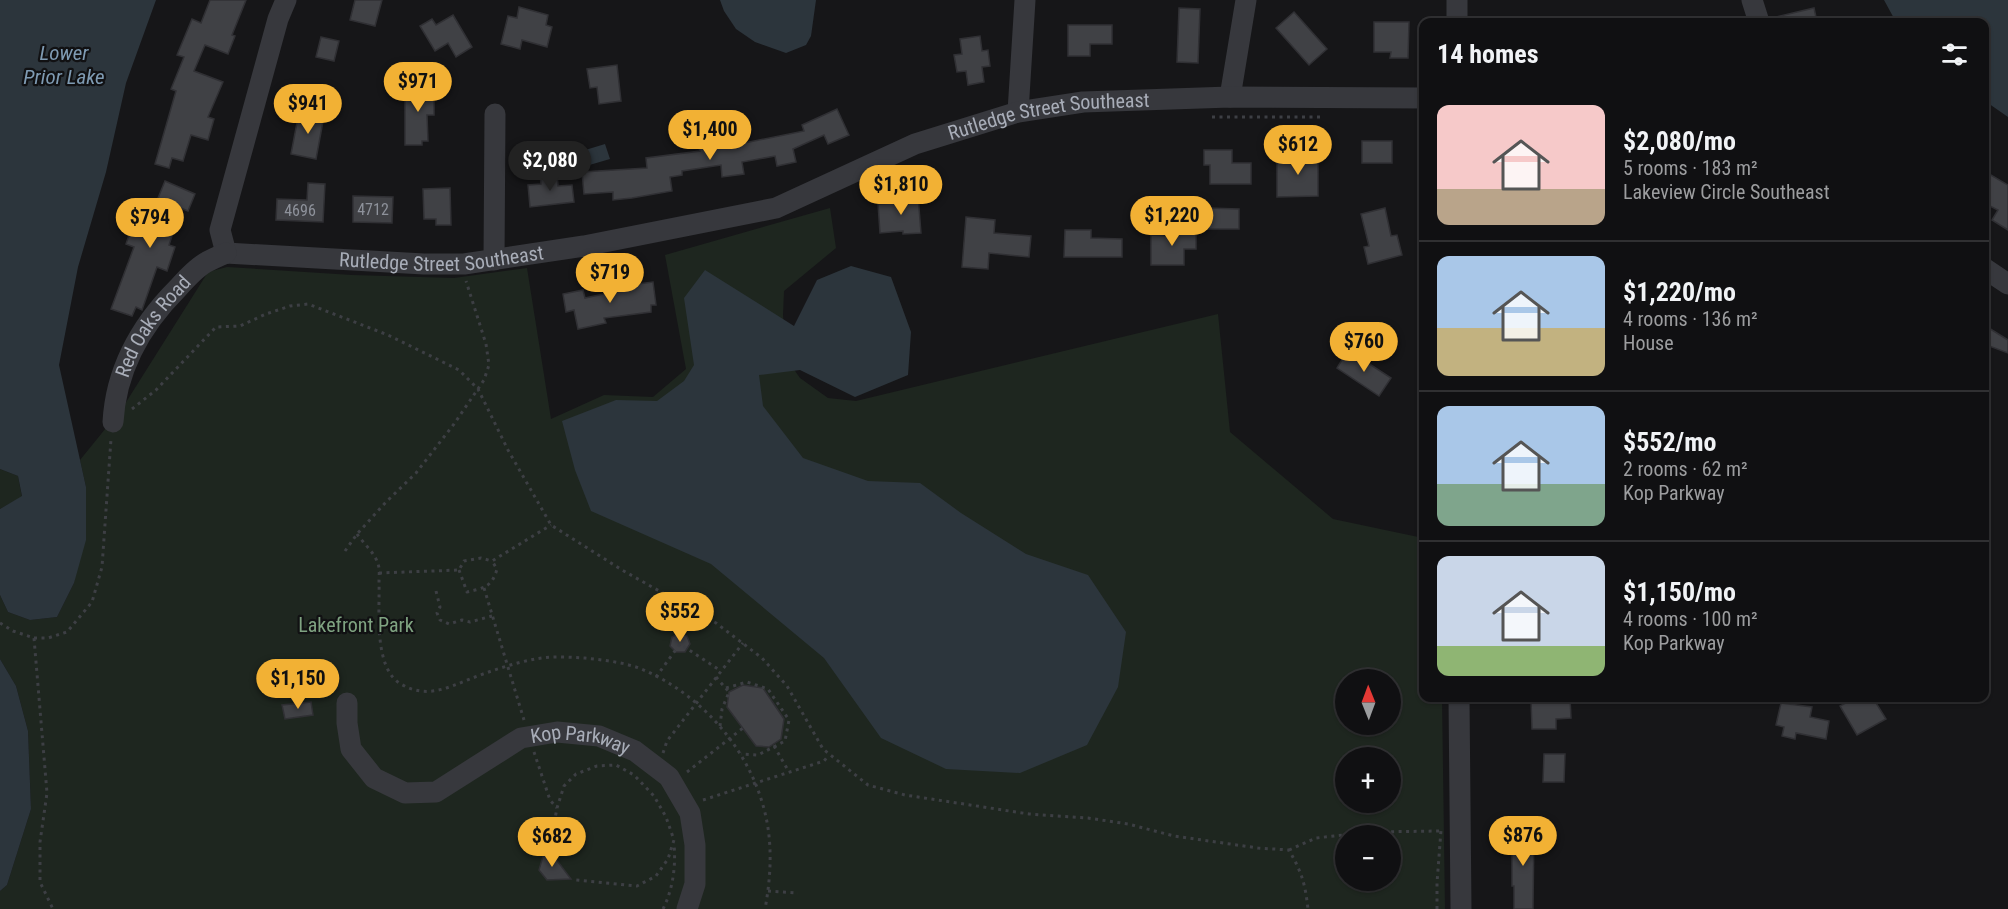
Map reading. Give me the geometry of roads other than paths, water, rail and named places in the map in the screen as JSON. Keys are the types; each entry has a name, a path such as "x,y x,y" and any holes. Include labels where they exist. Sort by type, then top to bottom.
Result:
{"street":[{"path":"226,253 220,230 278,19 286,0"},
{"path":"1018,112 1025,0"},
{"path":"1230,97 1246,0"},
{"path":"1457,0 1457,18"},
{"path":"1752,0 1758,18"},
{"name":"Rutledge Street Southeast","path":"226,253 424,264 464,264 584,246 776,208 915,144 1018,112 1083,102 1230,97 1419,98"},
{"path":"494,260 495,114"},
{"name":"Red Oaks Road","path":"113,422 114,402 124,365 138,337 160,305 192,273 226,253"},
{"path":"1989,271 2008,284"},
{"path":"1459,702 1461,909"},
{"name":"Kop Parkway","path":"347,703 351,749 374,778 405,793 436,792 521,738 556,732 599,736 635,751 669,777 690,813 695,844 695,884 687,909"}],"water":[{"name":"Lower Prior Lake","path":"0,0 156,0 126,83 106,172 78,267 59,365 86,487 86,540 74,583 57,617 30,620 8,612 0,595 0,509 22,496 18,476 0,469"},
{"path":"720,0 816,0 811,36 806,45 786,53 755,42 736,29 724,11"},
{"path":"1884,0 2008,0 2008,117 1989,104 1989,18 1894,18"},
{"path":"605,144 610,159 586,166 582,151"},
{"path":"851,266 891,277 911,332 908,375 855,397 800,370 759,375 763,406 803,458 868,481 920,483 961,513 1026,554 1088,575 1126,632 1118,687 1087,745 1020,773 946,769 881,738 824,658 711,564 591,511 575,470 562,421 616,400 657,401 684,381 694,365 684,298 705,270 794,326 817,280"},
{"path":"0,659 16,686 28,731 31,809 7,885 0,891"}],"park label":[{"name":"Lakefront Park","path":"356,625"}]}
